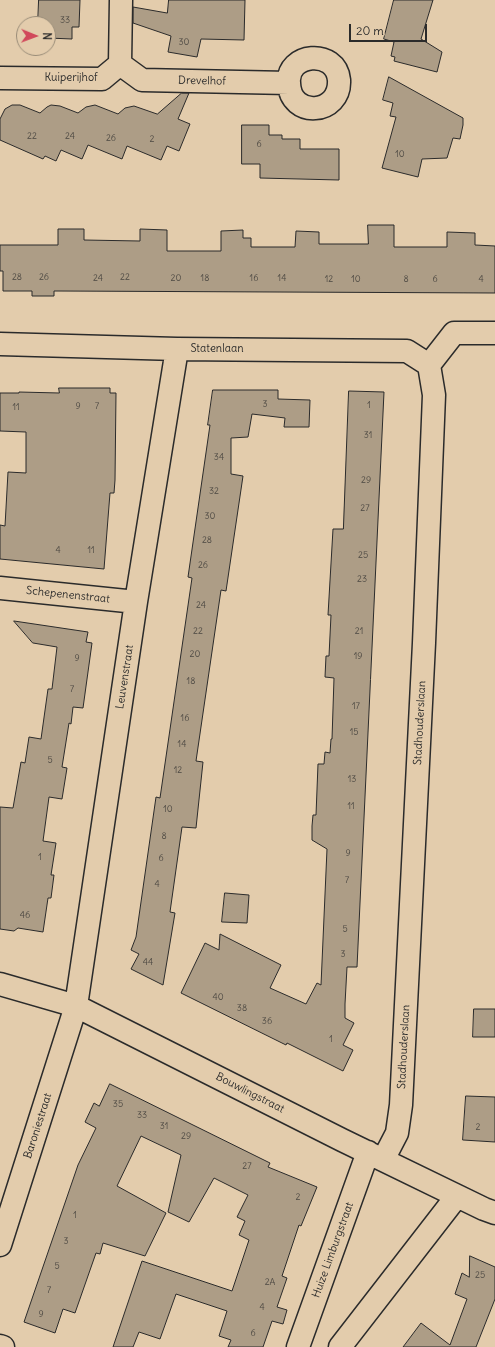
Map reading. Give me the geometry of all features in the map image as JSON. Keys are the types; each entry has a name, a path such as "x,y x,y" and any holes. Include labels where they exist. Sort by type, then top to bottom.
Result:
{"street":[{"path":"120,64 121,0"},
{"name":"Kuiperijhof","path":"0,78 102,79 120,64"},
{"name":"Drevelhof","path":"120,64 142,80 289,83"},
{"path":"429,365 454,333 495,333"},
{"name":"Statenlaan","path":"0,344 177,349 407,351 429,365"},
{"name":"Leuvenstraat","path":"76,1006 136,602 177,349"},
{"name":"Stadhouderslaan","path":"375,1156 397,1133 401,1105 424,636 434,395 429,365"},
{"name":"Schepenenstraat","path":"0,588 136,602"},
{"name":"Bouwlingstraat","path":"0,984 76,1006 375,1156 495,1213"},
{"name":"Baroniestraat","path":"0,1245 76,1006"},
{"name":"Huize Limburgstraat","path":"298,1347 375,1156"},
{"path":"340,1347 457,1196"}],"building":[{"path":"39,0 80,0 79,27 72,27 72,39 56,38 56,16 38,16"},
{"path":"169,0 245,0 244,40 201,39 197,57 168,52 171,36 133,23 133,7 167,13"},
{"path":"394,0 433,0 421,39 442,52 437,72 394,61 395,57 391,56 394,42 384,39"},
{"path":"389,77 463,118 460,139 453,138 447,158 422,159 418,177 382,168 396,117 390,116 393,103 383,100"},
{"path":"182,93 189,93 178,119 190,124 179,151 167,146 161,160 127,146 122,159 88,145 82,159 61,150 56,161 45,156 43,159 0,140 0,119 5,109 12,105 20,105 40,113 51,105 60,106 78,113 86,107 95,105 118,114 125,108 134,106 157,114"},
{"path":"242,125 269,125 269,135 282,135 282,139 300,139 300,149 339,149 339,180 260,178 260,164 242,164"},
{"path":"368,225 394,225 394,247 447,247 447,232 475,233 475,245 495,246 495,293 54,291 54,296 32,296 32,291 3,291 3,271 0,271 0,245 58,245 58,229 84,229 84,240 140,241 140,229 167,230 167,251 221,251 221,231 243,230 243,238 251,238 251,247 295,247 296,231 319,232 319,244 368,244"},
{"path":"59,388 110,388 110,393 116,393 115,480 114,493 110,493 104,569 0,559 0,525 5,526 8,472 26,473 26,432 0,431 0,393 59,393"},
{"path":"213,390 278,390 278,399 310,400 309,427 284,427 285,418 252,414 248,437 231,438 231,474 243,476 226,591 221,590 196,761 203,762 196,828 182,827 170,912 175,913 163,985 131,969 139,954 131,950 136,937 156,797 160,798 192,578 188,577 210,425 208,425"},
{"path":"349,391 384,392 357,967 347,967 345,1004 345,1018 354,1023 343,1045 353,1050 343,1071 287,1043 286,1045 181,993 205,943 219,950 220,934 281,965 270,988 306,1004 317,983 321,985 327,849 312,840 312,826 313,815 316,815 318,764 324,764 325,752 330,753 332,739 334,678 325,677 326,656 329,656 331,615 328,615 333,529 343,529"},
{"path":"14,621 88,632 86,642 92,643 83,708 73,707 71,724 69,723 62,767 67,768 62,799 49,797 43,841 56,843 51,875 54,875 51,898 48,898 43,932 18,928 14,931 0,929 0,807 13,808 21,762 25,763 29,737 41,739 48,689 52,689 57,647 33,643"},
{"path":"225,893 249,895 247,923 222,922"},
{"path":"474,1009 495,1009 495,1037 473,1037"},
{"path":"110,1084 270,1163 268,1167 317,1187 301,1226 299,1225 282,1276 287,1278 277,1307 287,1310 283,1324 272,1321 263,1347 228,1347 231,1340 219,1336 227,1311 176,1294 160,1339 139,1332 133,1347 113,1347 142,1261 232,1291 249,1240 239,1235 245,1221 237,1217 248,1195 214,1178 189,1222 168,1212 181,1155 141,1136 117,1186 166,1213 145,1256 103,1243 100,1254 96,1253 75,1313 63,1309 55,1333 24,1322 78,1165 96,1128 85,1122 94,1103 99,1106"},
{"path":"466,1096 495,1097 495,1142 463,1140"},
{"path":"470,1256 495,1267 495,1299 476,1347 403,1347 421,1323 450,1345 467,1299 455,1294 462,1273 469,1277"}]}
